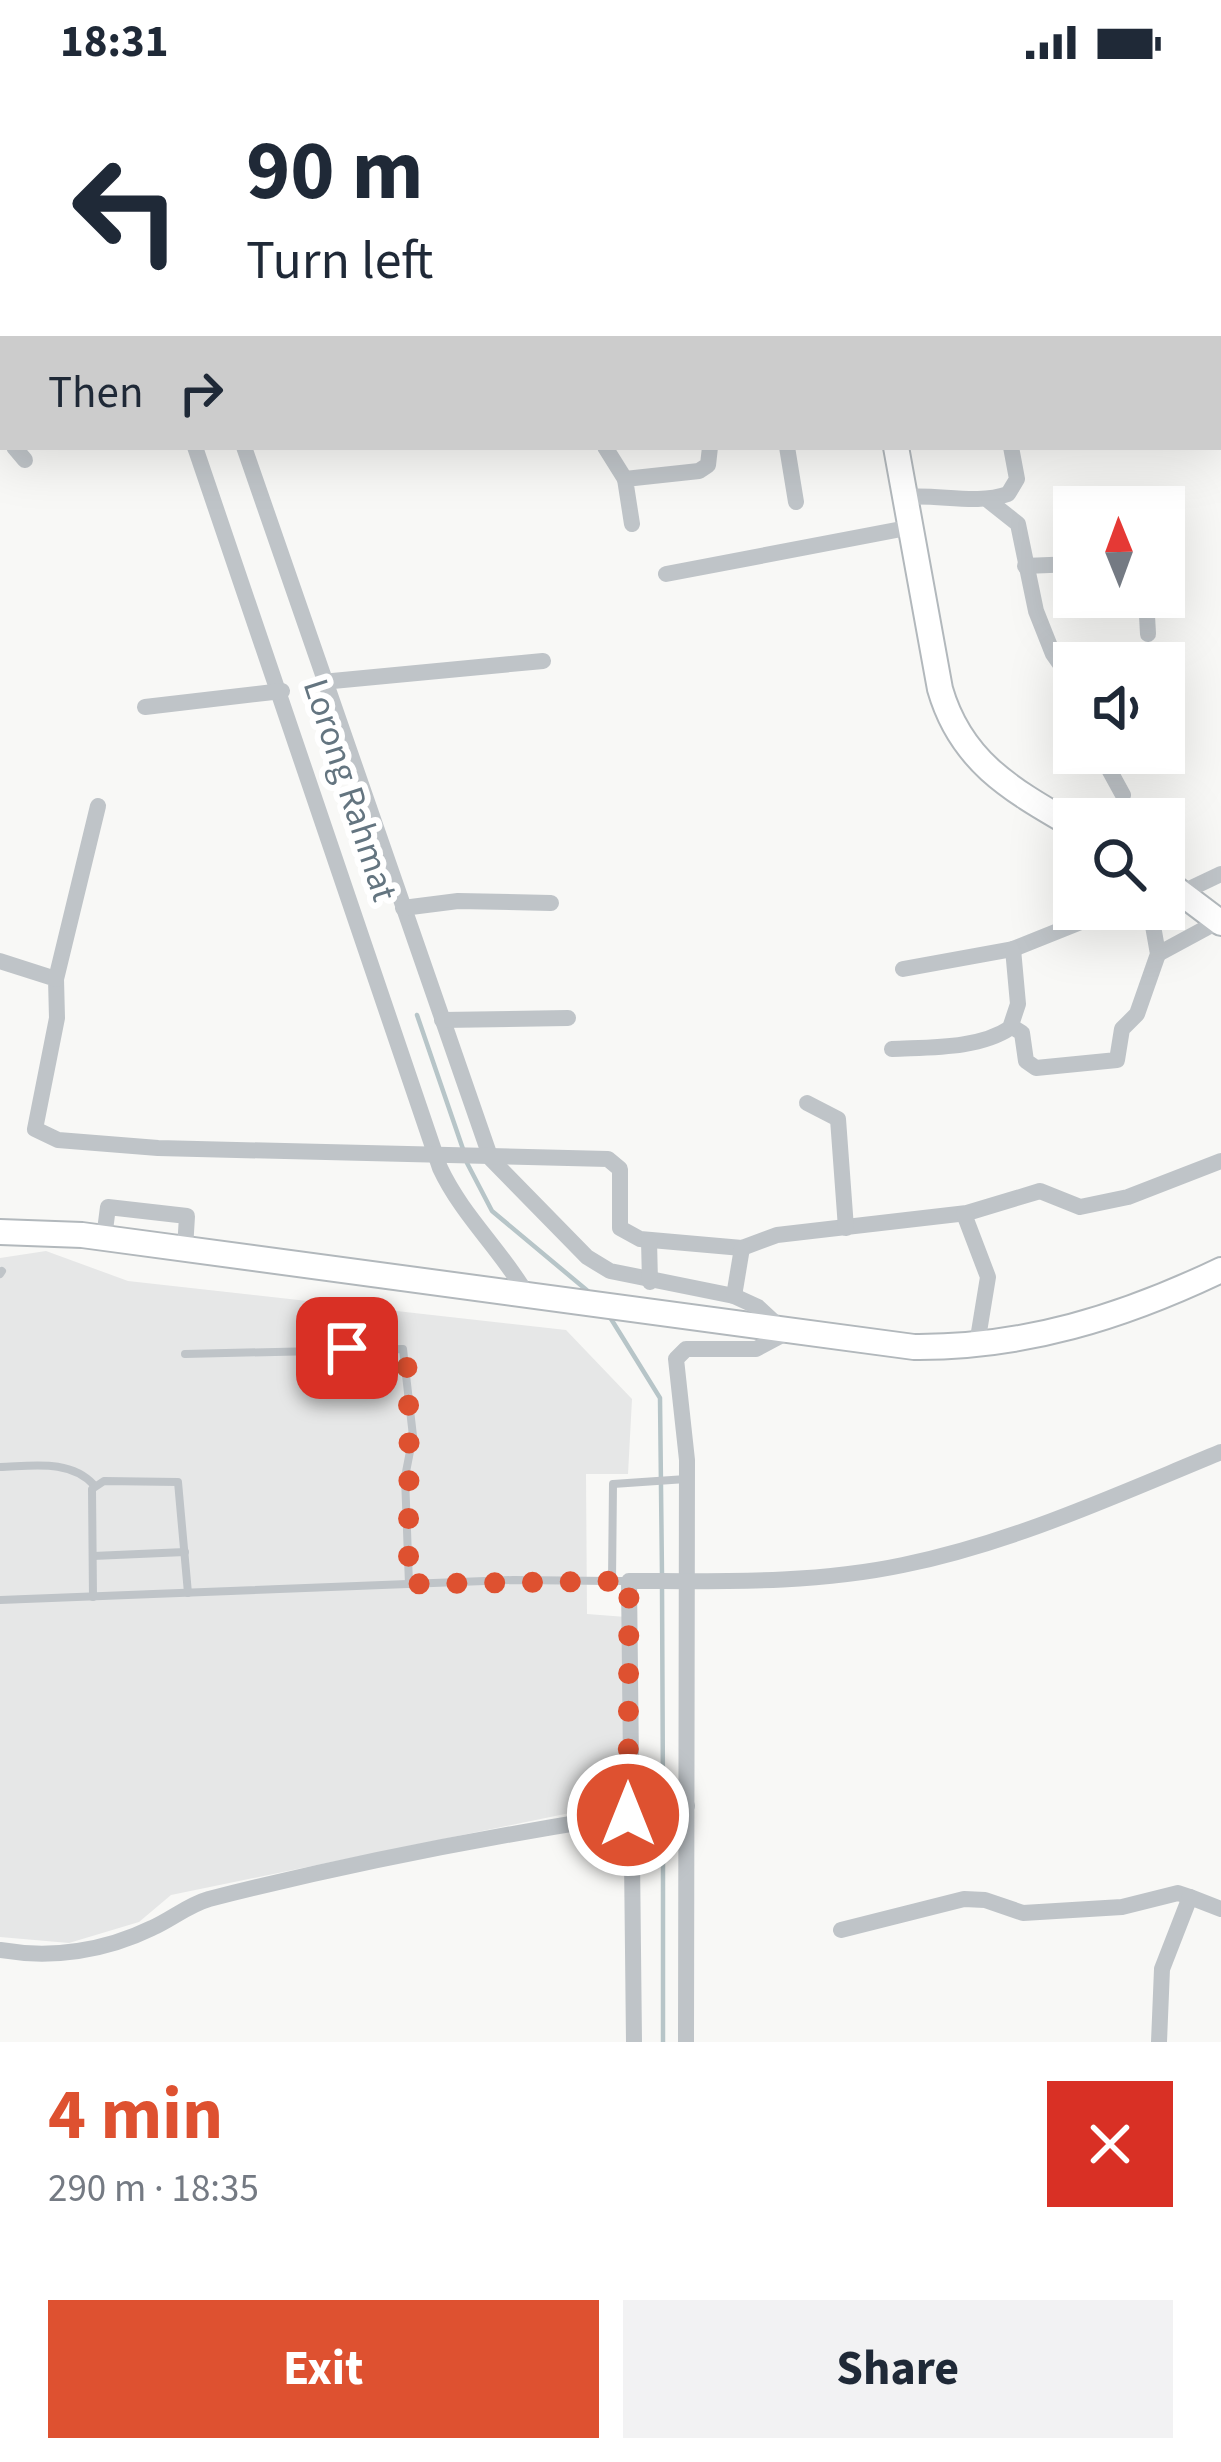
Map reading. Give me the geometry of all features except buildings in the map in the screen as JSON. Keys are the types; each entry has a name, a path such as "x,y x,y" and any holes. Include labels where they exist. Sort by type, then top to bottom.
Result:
{"street":[{"name":"Lorong Rahmat","path":"196,450 439,1156 461,1207 500,1250 526,1293"},
{"path":"245,450 488,1159 587,1257 622,1276 734,1296 758,1307 786,1333"},
{"path":"607,450 625,479 632,524"},
{"path":"625,479 699,471 708,465 710,450"},
{"path":"787,450 796,502"},
{"path":"897,450 940,689 952,726 988,772 1053,813"},
{"path":"989,501 1008,494 1016,485 1011,450"},
{"path":"905,497 953,494 989,501 1018,524 1025,566 1053,654"},
{"path":"666,574 911,526"},
{"path":"1025,566 1053,565"},
{"path":"1147,618 1148,634"},
{"path":"322,682 543,661"},
{"path":"145,707 282,692"},
{"path":"1112,774 1123,795"},
{"path":"98,806 56,979 57,1018 35,1129 58,1140 614,1160 620,1169 620,1228 630,1237 742,1248 777,1235 964,1214 1040,1191 1073,1207 1128,1197 1221,1161"},
{"path":"1185,883 1221,874"},
{"path":"1158,953 1220,922 1185,895"},
{"path":"403,908 458,902 551,903"},
{"path":"903,969 1012,949 1060,930"},
{"path":"1011,1025 1022,1033 1026,1061 1036,1068 1115,1062 1122,1029 1137,1013 1158,953 1154,930"},
{"path":"892,1049 995,1037 1011,1025 1018,1004 1012,949"},
{"path":"0,962 56,979"},
{"path":"442,1020 568,1018"},
{"path":"807,1103 838,1119 846,1228"},
{"path":"964,1214 988,1277 977,1344"},
{"path":"0,1232 104,1238 914,1347 977,1344 1073,1329 1221,1270"},
{"path":"649,1240 650,1282"},
{"path":"734,1296 742,1248"},
{"path":"686,2042 689,1581 678,1354 686,1348 756,1349 786,1333"},
{"path":"634,2042 621,1581 838,1575 931,1559 1082,1513 1221,1452"},
{"path":"0,1950 45,1954 96,1949 147,1931 207,1900 687,1806"},
{"path":"841,1930 964,1899 985,1900 1023,1913 1122,1907 1178,1893 1221,1909"},
{"path":"1159,2042 1162,1969 1190,1897"}],"lane":[{"path":"185,1354 403,1349 412,1436 405,1477 409,1584"},
{"path":"0,1467 62,1466 81,1471 94,1485 93,1597"},
{"path":"0,1600 621,1581 613,1484 687,1479"},
{"path":"94,1485 175,1480 188,1593"},
{"path":"93,1556 184,1552"}],"shaded area":[{"path":"46,1251 128,1281 566,1330 632,1399 628,1474 586,1474 587,1614 626,1617 623,1802 171,1895 139,1922 69,1943 0,1937 0,1258"}],"waterway":[{"path":"417,1015 464,1152"},
{"path":"467,1163 492,1211 589,1292"},
{"path":"608,1314 660,1398 662,1575"},
{"path":"662,1587 663,1803"},
{"path":"663,1815 663,2042"}],"route":[{"path":"347,1348 400,1347 406,1354 412,1436 405,1477 409,1584 629,1581 628,1815"}]}
